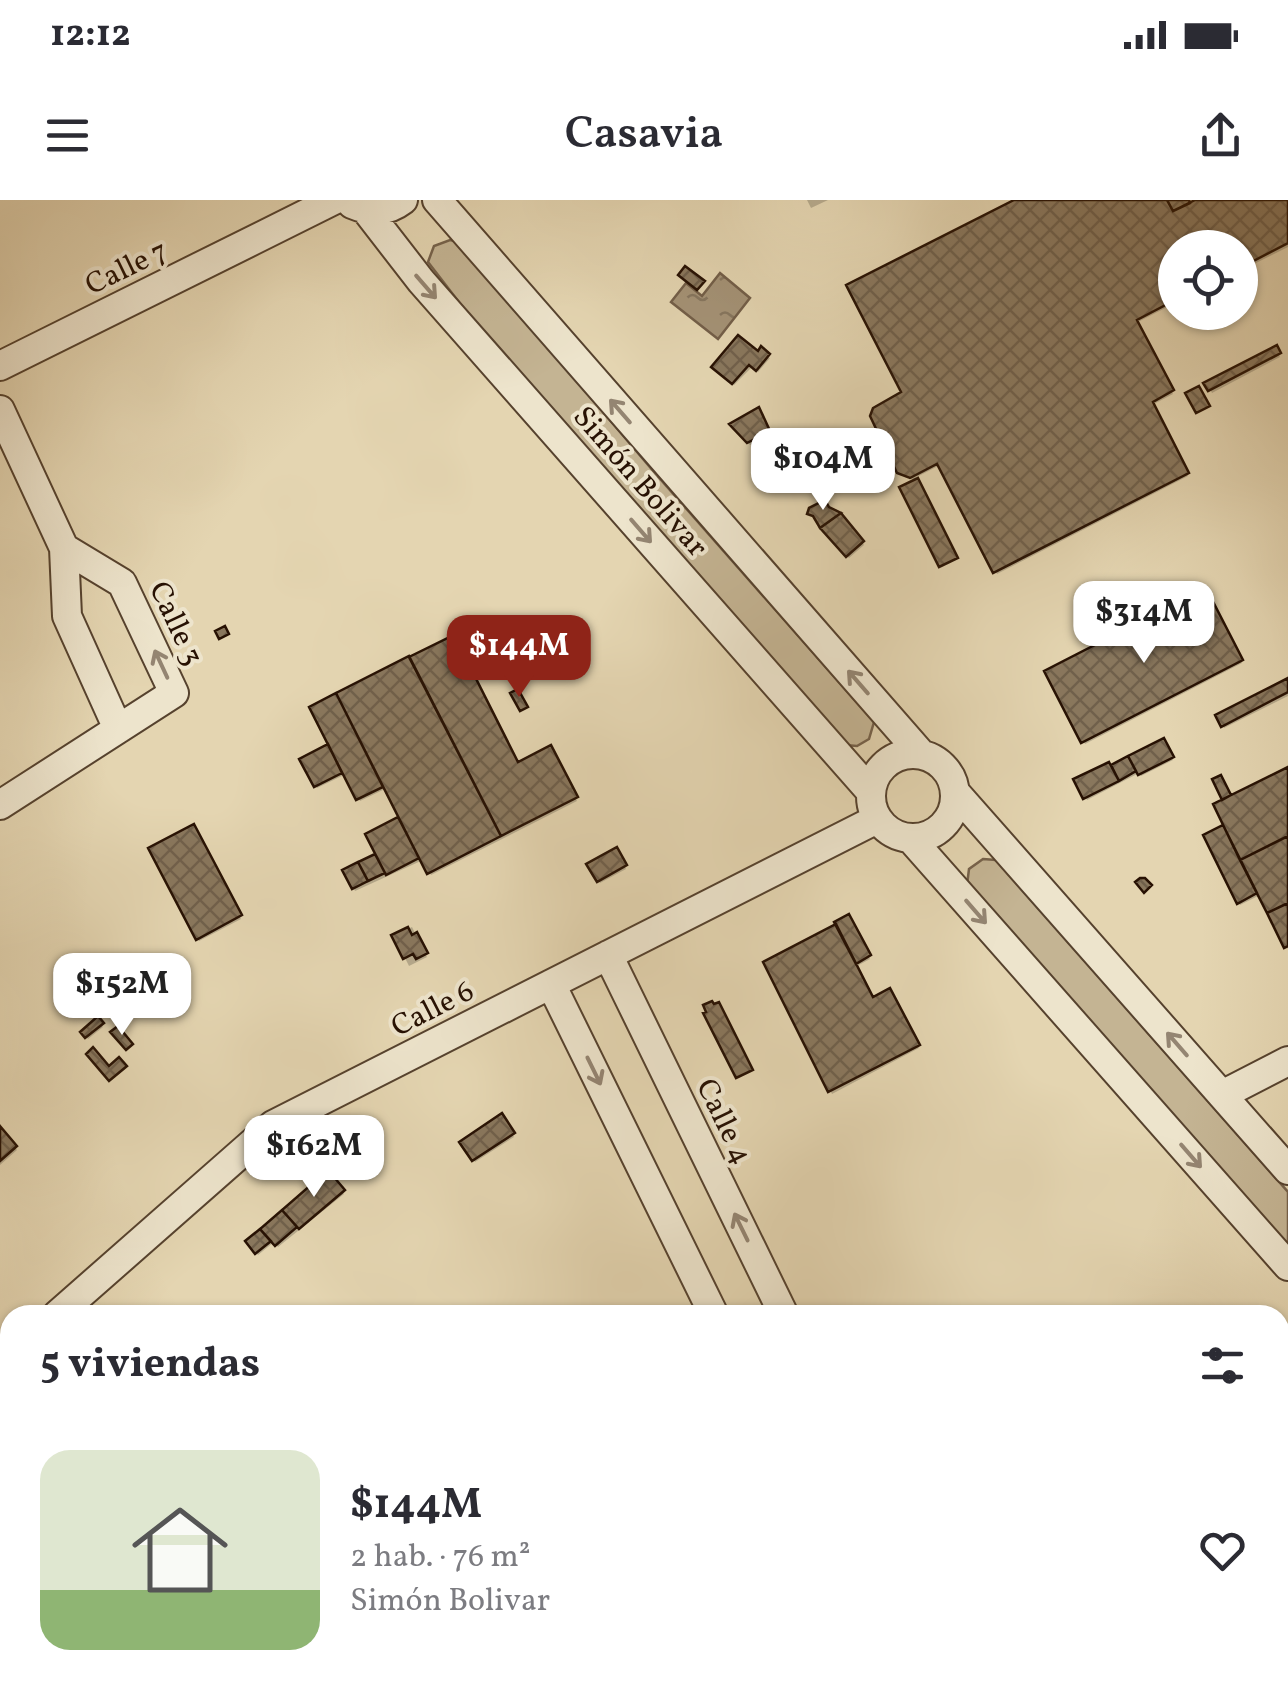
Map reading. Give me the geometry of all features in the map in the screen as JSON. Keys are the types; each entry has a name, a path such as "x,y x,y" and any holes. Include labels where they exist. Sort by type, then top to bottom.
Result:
{"street":[{"name":"Calle 7","path":"0,366 334,200"},
{"path":"357,205 380,210 403,200"},
{"name":"Simón Bolivar","path":"437,200 922,755"},
{"name":"Simón Bolivar","path":"357,205 874,806"},
{"path":"0,410 64,548 66,616 118,729"},
{"name":"Calle 3","path":"0,805 174,693 122,583 64,548"},
{"path":"922,755 941,764 955,792 955,804 944,825 935,833 912,839 892,833 874,806 880,770 898,756 922,755"},
{"path":"955,792 1288,1170"},
{"name":"Calle 6","path":"68,1305 273,1125 608,956 874,806"},
{"path":"912,839 1288,1266"},
{"name":"Calle 4","path":"608,956 779,1305"},
{"path":"551,984 709,1305"},
{"path":"1222,1095 1288,1061"}],"green space":[{"path":"450,240 459,242 874,722 869,739 857,746 845,745 472,319 428,262 434,246"},
{"path":"983,859 996,860 1288,1192 1288,1251 967,885 969,869"}],"water":[{"path":"720,273 750,298 718,339 671,302 686,283 702,296"}],"building":[{"path":"1014,200 1167,200 1173,211 1195,200 1288,200 1288,243 1258,259 1258,230 1158,230 1158,309 1137,320 1174,390 1153,402 1189,473 993,573 937,464 910,478 897,473 870,416 873,408 901,392 846,285"},
{"path":"1167,200 1189,200 1190,203 1173,211"},
{"path":"685,266 705,281 697,290 678,275"},
{"path":"738,335 758,351 761,346 770,354 756,371 749,365 732,384 711,367"},
{"path":"1277,345 1281,353 1208,391 1203,383"},
{"path":"1199,386 1210,406 1196,413 1185,393"},
{"path":"759,407 770,431 747,443 729,424"},
{"path":"802,456 806,464 790,472 784,470 787,464"},
{"path":"918,478 958,558 939,567 899,487"},
{"path":"825,500 841,513 820,528 813,516 807,514 809,508"},
{"path":"841,513 864,541 846,557 820,528"},
{"path":"1206,588 1243,660 1081,743 1044,671"},
{"path":"225,626 229,634 219,639 215,631"},
{"path":"454,635 518,762 551,745 578,797 501,836 409,657"},
{"path":"409,656 501,836 427,874 336,693"},
{"path":"1288,678 1288,692 1221,727 1215,715"},
{"path":"518,689 528,707 520,711 510,693"},
{"path":"336,693 383,787 356,800 309,707"},
{"path":"1164,738 1174,757 1138,775 1128,756"},
{"path":"328,744 342,773 314,787 299,759"},
{"path":"1128,756 1136,771 1119,781 1111,765"},
{"path":"1109,762 1119,781 1083,799 1073,779"},
{"path":"1288,767 1288,836 1240,860 1213,804"},
{"path":"1221,775 1231,795 1222,800 1212,779"},
{"path":"398,817 419,858 386,875 365,834"},
{"path":"194,824 242,915 196,940 148,848"},
{"path":"1223,825 1257,893 1237,904 1203,835"},
{"path":"1288,836 1288,903 1267,913 1240,860"},
{"path":"617,847 627,865 597,882 586,864"},
{"path":"375,854 385,873 368,881 358,862"},
{"path":"358,862 368,881 352,889 342,870"},
{"path":"1140,878 1152,885 1144,893 1135,882"},
{"path":"1288,903 1288,946 1284,948 1267,913"},
{"path":"849,914 871,955 856,964 834,922"},
{"path":"836,924 873,997 890,988 920,1045 828,1092 763,962"},
{"path":"408,927 412,935 417,932 428,953 416,959 413,954 403,959 391,935"},
{"path":"719,1002 753,1070 736,1078 703,1013 703,1005"},
{"path":"98,1016 104,1023 85,1038 80,1032"},
{"path":"118,1026 133,1044 126,1050 110,1032"},
{"path":"93,1047 109,1066 119,1057 127,1066 109,1081 86,1054"},
{"path":"502,1113 515,1133 472,1161 459,1142"},
{"path":"0,1126 17,1146 0,1161"},
{"path":"328,1170 345,1190 299,1229 282,1210"},
{"path":"282,1210 297,1227 275,1246 260,1229"},
{"path":"260,1229 271,1241 255,1254 245,1241"}]}
